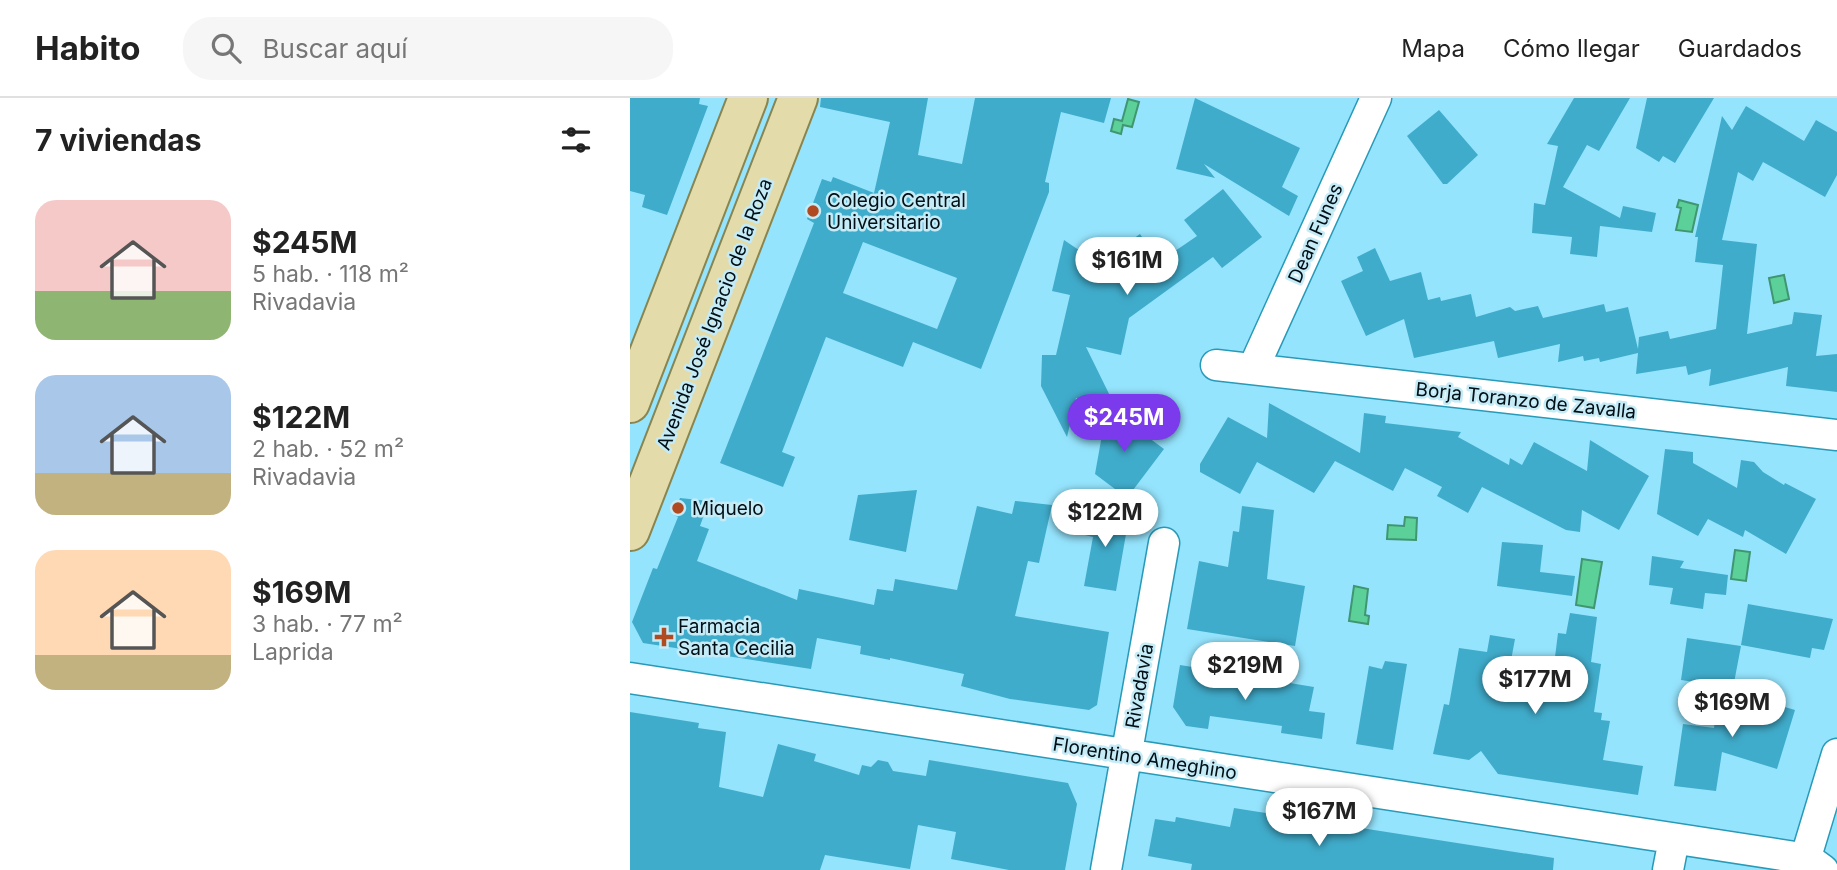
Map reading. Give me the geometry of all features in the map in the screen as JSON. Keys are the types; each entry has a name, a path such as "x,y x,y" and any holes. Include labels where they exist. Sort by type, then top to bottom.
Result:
{"main road":[{"path":"630,402 748,98"},
{"name":"Avenida José Ignacio de la Roza","path":"630,531 798,98"}],"street":[{"name":"Dean Funes","path":"1253,369 1376,98"},
{"name":"Borja Toranzo de Zavalla","path":"1216,365 1837,435"},
{"name":"Rivadavia","path":"1106,870 1164,543"},
{"name":"Florentino Ameghino","path":"630,678 1674,839 1810,866"},
{"path":"1810,866 1837,754"},
{"path":"1668,870 1674,839"}],"shaded area":[{"path":"1128,99 1139,102 1132,127 1123,125 1121,134 1111,131 1114,119 1122,121"},
{"path":"1679,200 1698,205 1692,232 1676,230 1681,208 1677,207"},
{"path":"1784,275 1789,299 1774,303 1769,278"},
{"path":"1405,517 1417,518 1416,540 1387,539 1388,525 1404,526"},
{"path":"1735,550 1750,552 1746,581 1731,579"},
{"path":"1582,559 1602,562 1594,608 1576,605"},
{"path":"1354,586 1368,589 1365,615 1369,616 1368,624 1349,621"}],"building":[{"path":"630,98 700,98 699,104 708,106 667,215 642,207 645,195 630,191"},
{"path":"821,98 928,98 918,155 962,164 975,98 1111,98 1104,123 1061,112 1045,182 1049,183 1049,192 981,369 913,342 903,367 826,337 782,452 795,457 783,487 720,463 814,223 807,219 822,179 831,182 833,177 874,193 890,122 820,107","holes":["863,242 957,278 937,329 843,293"]},
{"path":"1195,98 1300,148 1282,187 1298,196 1289,216 1204,164 1215,178 1176,169"},
{"path":"1574,98 1630,98 1599,151 1587,145 1563,187 1620,218 1623,206 1656,213 1652,232 1600,226 1597,257 1570,254 1572,237 1532,233 1534,203 1545,205 1558,146 1547,144"},
{"path":"1647,98 1714,98 1675,163 1663,156 1659,162 1636,148"},
{"path":"1746,106 1804,141 1816,120 1837,132 1837,175 1825,197 1763,162 1753,181 1738,172 1722,240 1757,244 1747,334 1792,324 1794,312 1822,315 1816,356 1837,354 1837,392 1786,386 1788,367 1709,386 1711,369 1688,375 1686,366 1636,374 1638,353 1600,362 1599,358 1584,361 1583,356 1558,362 1560,344 1498,358 1494,341 1414,358 1404,319 1366,336 1341,281 1363,271 1357,257 1375,248 1390,281 1421,272 1428,300 1440,297 1441,301 1471,294 1476,317 1510,307 1515,311 1538,306 1543,318 1604,304 1606,312 1628,307 1638,349 1639,337 1668,331 1670,339 1716,329 1723,265 1695,262 1698,237 1695,237 1722,116 1732,130"},
{"path":"1439,110 1478,155 1447,184 1443,184 1407,136"},
{"path":"1223,189 1262,237 1222,268 1213,257 1129,318 1121,355 1086,347 1115,406 1076,398 1067,437 1041,386 1042,355 1056,355 1070,295 1052,291 1064,240 1098,263 1140,234 1159,262 1197,236 1184,220"},
{"path":"1269,403 1360,453 1364,413 1386,416 1385,423 1461,432 1458,437 1509,465 1510,458 1522,465 1534,442 1587,471 1590,440 1649,476 1619,530 1582,510 1580,532 1566,530 1482,487 1468,513 1437,496 1442,487 1405,468 1393,491 1335,461 1314,493 1257,462 1240,494 1200,472 1200,464 1228,417 1267,438"},
{"path":"1107,407 1164,449 1127,498 1095,474"},
{"path":"1665,449 1693,452 1693,463 1737,488 1741,460 1754,462 1763,472 1784,485 1785,483 1816,499 1786,554 1745,530 1743,537 1708,519 1698,536 1657,514"},
{"path":"917,490 906,552 849,540 858,495"},
{"path":"680,498 709,501 700,526 709,529 697,561 797,600 799,589 874,605 877,589 893,591 895,579 957,590 977,506 1012,514 1015,501 1052,505 1039,563 1028,561 1015,616 1109,632 1097,705 1089,710 1010,699 961,686 964,674 860,654 861,646 817,638 811,669 643,643 632,622 653,568 657,569 678,517 674,515"},
{"path":"1242,506 1274,510 1267,579 1305,586 1295,646 1187,629 1199,561 1228,567 1233,531 1239,532"},
{"path":"1089,510 1129,517 1116,591 1084,586 1093,537 1085,535"},
{"path":"1502,542 1543,545 1540,572 1575,576 1572,596 1497,586"},
{"path":"1652,556 1684,561 1680,568 1728,575 1726,595 1705,593 1703,609 1670,604 1673,588 1649,585"},
{"path":"1748,604 1833,619 1824,650 1812,648 1810,658 1741,645"},
{"path":"1570,613 1597,617 1591,662 1601,664 1594,712 1602,713 1601,720 1610,721 1603,760 1643,766 1638,795 1498,774 1481,751 1469,760 1433,754 1444,704 1449,705 1459,648 1487,652 1490,635 1515,639 1507,682 1551,689 1558,633 1566,634"},
{"path":"1687,638 1741,646 1733,688 1681,680"},
{"path":"1385,661 1407,664 1393,750 1356,744 1369,666 1382,669"},
{"path":"1180,665 1314,687 1309,711 1325,713 1322,739 1281,733 1282,726 1210,716 1208,729 1186,726 1173,707"},
{"path":"1720,688 1795,710 1777,769 1722,752 1716,791 1674,786 1683,724 1714,728"},
{"path":"630,712 699,723 698,728 726,732 719,787 763,797 778,744 816,754 814,761 859,775 862,765 871,767 878,760 888,762 893,771 926,776 929,760 1068,783 1077,804 1065,870 1009,870 951,859 956,832 918,825 910,869 825,855 820,870 630,870"},
{"path":"1234,808 1554,858 1553,870 1191,870 1192,864 1148,856 1155,819 1175,822 1176,817 1230,827"}],"place":[{"name":"Colegio Central Universitario","path":"813,211"},
{"name":"Miquelo","path":"678,508"},
{"name":"Farmacia Santa Cecilia","path":"664,637"}]}
